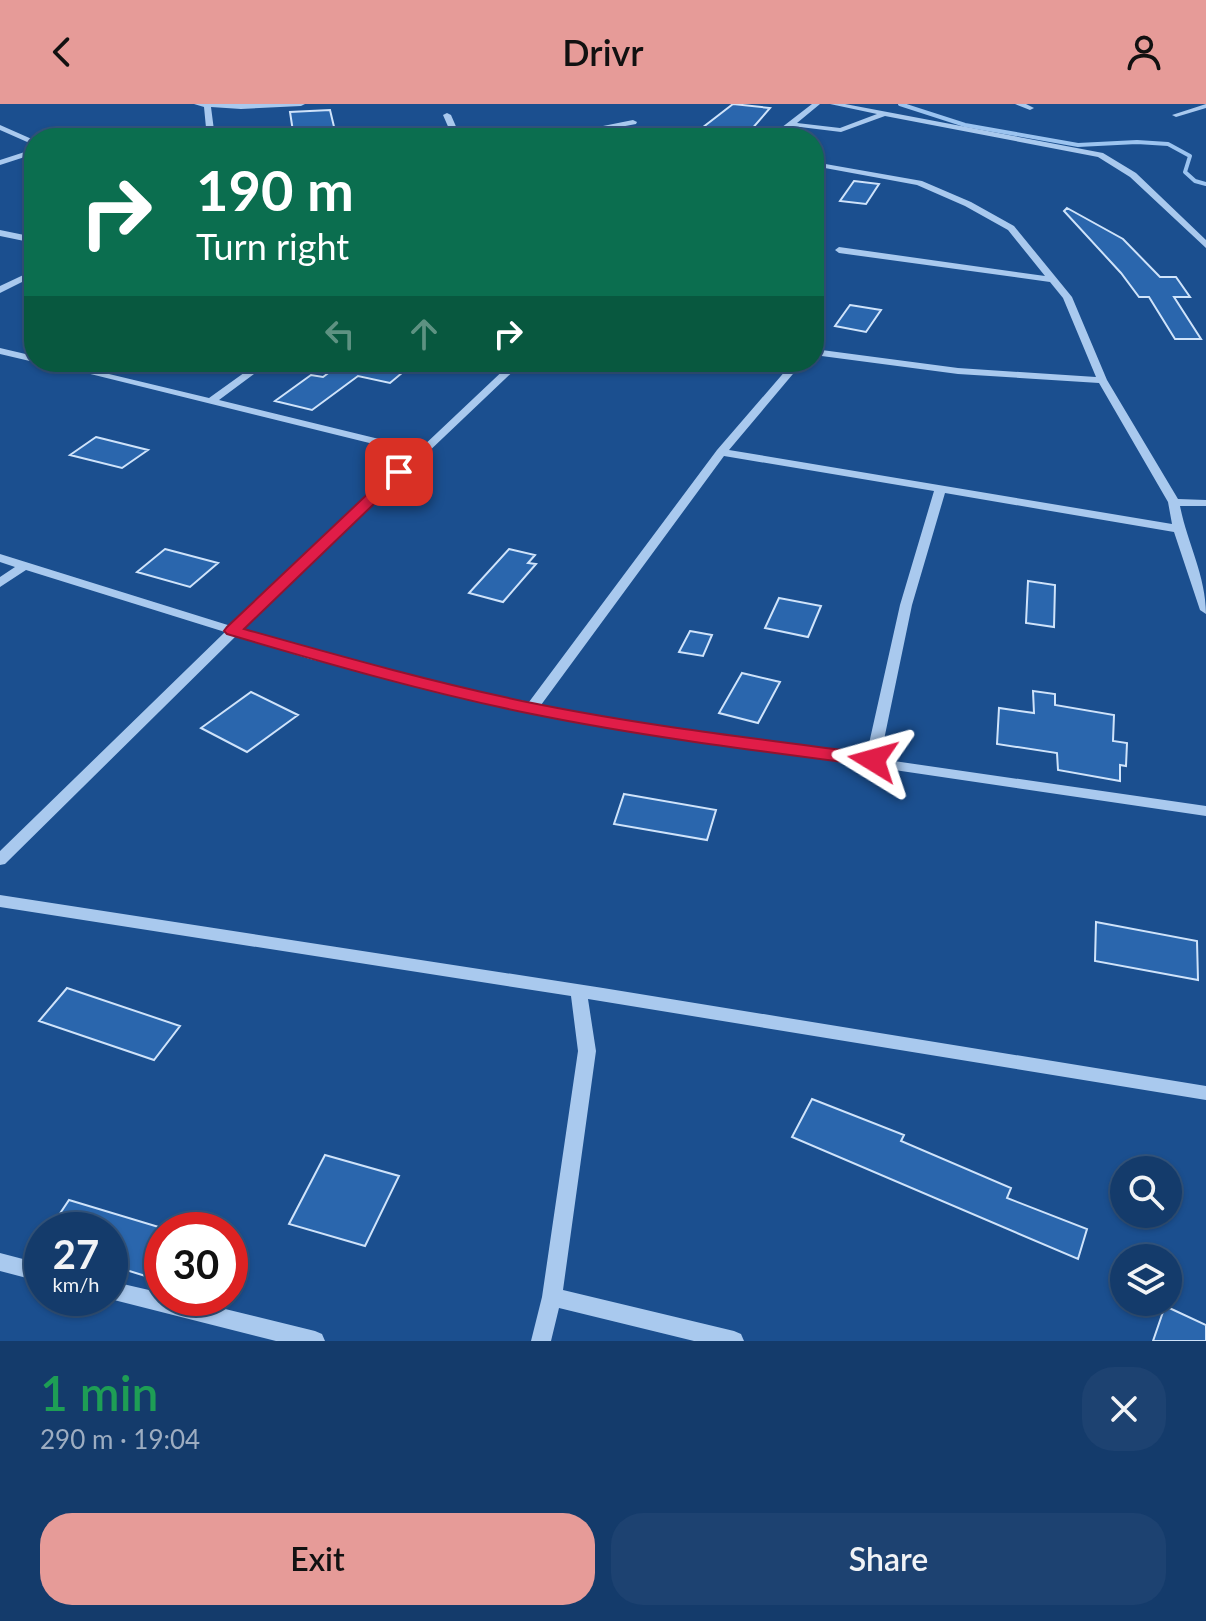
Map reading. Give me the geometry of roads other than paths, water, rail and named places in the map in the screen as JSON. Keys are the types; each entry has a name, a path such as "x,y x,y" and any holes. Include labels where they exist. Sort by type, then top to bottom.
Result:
{"street":[{"path":"209,128 203,105 301,104"},
{"path":"785,128 816,104"},
{"path":"834,104 1100,155 1133,175 1206,245"},
{"path":"1019,104 1030,108"},
{"path":"1176,115 1206,106"},
{"path":"790,124 841,130 884,114"},
{"path":"447,115 453,128"},
{"path":"603,128 633,122"},
{"path":"0,127 24,138"},
{"path":"0,163 24,155"},
{"path":"824,166 919,183 968,204 1011,228 1067,297 1102,380 1174,502 1179,529 1206,610"},
{"path":"0,233 24,238"},
{"path":"839,250 1055,280"},
{"path":"0,290 24,278"},
{"path":"0,351 24,357"},
{"path":"824,354 901,367 991,377 1102,380"},
{"path":"88,372 420,452"},
{"path":"210,402 251,372"},
{"path":"0,860 233,631 507,372"},
{"path":"531,709 721,452 789,372"},
{"path":"721,452 1179,529"},
{"path":"873,760 906,605 941,488"},
{"path":"1174,502 1206,503"},
{"path":"0,558 373,672 531,709 664,732 873,760 1206,811"},
{"path":"0,583 22,567"},
{"path":"0,901 579,993 678,1005 1206,1093"},
{"path":"541,1341 552,1297 587,1051 579,993"},
{"path":"0,1262 24,1268"},
{"path":"128,1294 315,1341"},
{"path":"552,1297 734,1341"}],"waterway":[{"path":"900,104 965,125 1078,145 1168,144 1190,156 1185,172 1195,181 1206,184"}]}
